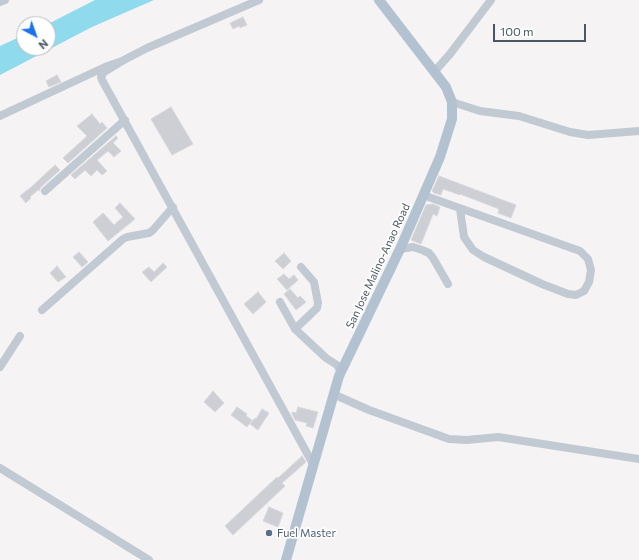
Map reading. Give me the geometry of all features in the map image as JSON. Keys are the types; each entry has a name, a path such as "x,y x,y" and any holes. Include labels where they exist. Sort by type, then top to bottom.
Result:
{"main road":[{"name":"San Jose Malino-Anao Road","path":"286,560 333,394 341,372 400,249 440,157 450,128 452,102 446,87 379,0"}],"street":[{"path":"0,2 5,0"},
{"path":"260,0 147,48 104,72 101,77 313,464"},
{"path":"435,71 492,0"},
{"path":"0,116 105,67 122,61"},
{"path":"452,102 480,111 519,116 570,132 588,135 639,131"},
{"path":"45,191 125,120"},
{"path":"423,195 580,251 588,259 591,270 589,282 584,291 576,295 568,294 542,284 484,257 473,250 464,237 460,209"},
{"path":"42,310 123,239 150,233 173,207"},
{"path":"400,249 413,248 429,253 448,284"},
{"path":"295,328 317,308 318,303 314,282 301,267"},
{"path":"280,302 295,328 326,358 337,365 341,372"},
{"path":"0,367 20,336"},
{"path":"333,394 369,410 449,440 498,437 639,459"},
{"path":"0,468 149,560"}],"water":[{"path":"95,0 154,0 92,27 56,46 56,20"},
{"path":"16,39 16,56 36,56 0,75 0,46"}],"building":[{"path":"243,17 247,25 240,28 239,26 233,29 230,23"},
{"path":"57,75 61,82 49,87 46,81"},
{"path":"171,107 193,144 172,155 151,119"},
{"path":"92,114 100,124 102,122 107,128 68,163 63,158 87,136 77,126"},
{"path":"116,136 118,138 113,143 121,151 114,157 108,151 97,160 107,171 102,175 97,170 91,176 85,170 75,179 71,175"},
{"path":"55,165 60,170 41,187 39,191 38,190 30,197 31,198 26,203 20,196"},
{"path":"439,176 516,205 511,218 498,213 499,209 460,194 443,189 441,195 434,193 432,191"},
{"path":"120,203 135,219 108,241 93,222 103,213 114,225 123,217 115,208"},
{"path":"433,204 440,207 437,216 433,214 421,244 411,240 426,205"},
{"path":"79,252 88,262 82,267 73,257"},
{"path":"284,253 291,261 283,269 275,261"},
{"path":"163,263 167,267 151,282 142,272 149,267 154,272"},
{"path":"57,266 66,277 58,282 50,273"},
{"path":"284,274 289,279 294,275 298,280 287,290 277,279"},
{"path":"290,289 298,298 300,296 306,302 296,310 284,294"},
{"path":"258,292 266,302 253,314 244,304"},
{"path":"213,391 224,403 215,412 204,402"},
{"path":"237,407 247,414 246,416 252,420 247,427 231,415"},
{"path":"298,407 318,412 313,428 306,426 307,423 295,420 292,412 296,413"},
{"path":"262,409 269,413 258,430 250,424 255,418 256,419"},
{"path":"302,456 306,462 282,483 285,486 233,535 225,526 277,477 278,478"},
{"path":"269,507 283,513 278,527 263,521"}],"place":[{"name":"Fuel Master","path":"269,533"}]}
